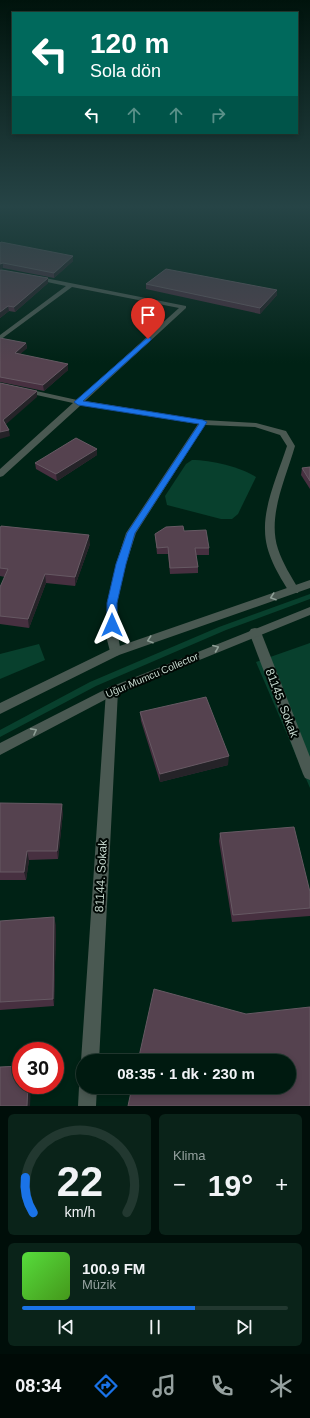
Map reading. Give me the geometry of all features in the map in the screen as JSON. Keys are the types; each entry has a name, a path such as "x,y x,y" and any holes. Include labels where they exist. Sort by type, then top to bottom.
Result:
{"street":[{"path":"0,474 184,307 26,276"},
{"path":"0,338 72,285"},
{"path":"0,385 78,402 203,422 256,425 283,433 291,446 270,522 272,548 285,578 294,590"},
{"path":"115,652 112,636 112,603 121,564 131,533 203,422"},
{"path":"0,709 115,652 310,584"},
{"name":"Uğur Mumcu Collector","path":"0,750 112,691 310,611"},
{"name":"81145. Sokak","path":"255,632 310,774"},
{"name":"81144. Sokak","path":"90,1054 112,691"},
{"path":"87,1106 88,1094"}],"green space":[{"path":"192,460 208,461 226,465 250,473 256,477 238,514 232,519 221,519 167,505 165,496 186,464"},
{"path":"310,594 310,599 226,630 96,686 0,737 0,730 90,682 219,627"},
{"path":"310,643 310,788 256,662"},
{"path":"39,644 45,660 0,679 0,654"}],"building":[{"path":"0,260 69,260 54,273 3,263 0,264"},
{"path":"166,269 277,290 260,308 146,284"},
{"path":"0,270 48,278 14,307 8,306 0,312"},
{"path":"0,338 26,343 15,353 68,364 43,385 0,377"},
{"path":"0,383 37,391 3,420 9,430 0,432"},
{"path":"76,438 97,449 56,474 35,463"},
{"path":"310,467 310,481 302,468"},
{"path":"1,526 89,535 75,577 45,574 28,619 0,616 0,587 8,569 0,568"},
{"path":"183,526 184,531 206,530 209,548 195,548 198,567 170,568 168,547 157,548 155,534 166,527"},
{"path":"206,697 229,756 160,774 140,712"},
{"path":"0,803 62,804 57,851 27,851 24,872 0,872"},
{"path":"294,827 310,892 310,908 233,915 220,833"},
{"path":"54,917 53,999 0,1002 0,921"},
{"path":"154,989 246,1014 310,1007 310,1106 128,1106 131,1094 296,1094 296,1054 140,1054"},
{"path":"12,1066 12,1094 28,1094 27,1106 0,1106 0,1067"}],"route":[{"path":"112,625 112,603 121,564 131,533 203,422 78,402 148,339"}]}
